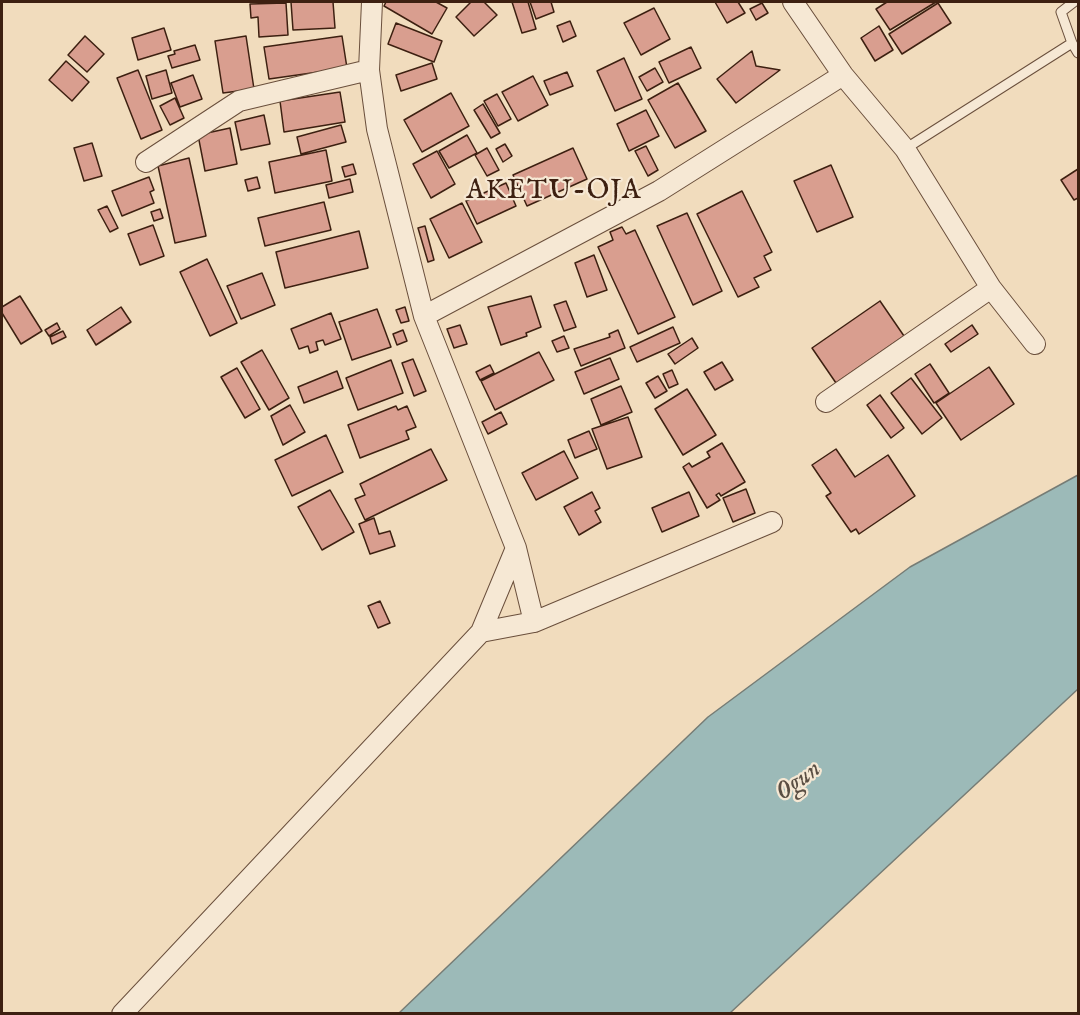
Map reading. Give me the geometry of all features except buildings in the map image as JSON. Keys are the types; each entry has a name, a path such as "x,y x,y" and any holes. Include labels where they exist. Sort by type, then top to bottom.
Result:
{"street":[{"path":"372,2 369,70 376,129 424,316 516,549 534,622"},
{"path":"793,2 843,75 905,150 991,288 1035,344"},
{"path":"146,162 239,101 369,70"},
{"path":"424,316 660,191 843,75"},
{"path":"826,402 991,288"},
{"path":"481,632 534,622 772,522"},
{"path":"122,1014 481,632 516,549"}],"lane":[{"path":"1074,2 1061,12 1072,43 1078,52"},
{"path":"905,150 1072,43"}],"water":[{"name":"Ogun","path":"1078,475 1078,689 730,1013 399,1013 708,717 910,567"}],"district":[{"name":"AKETU-OJA","path":"554,192"}]}
